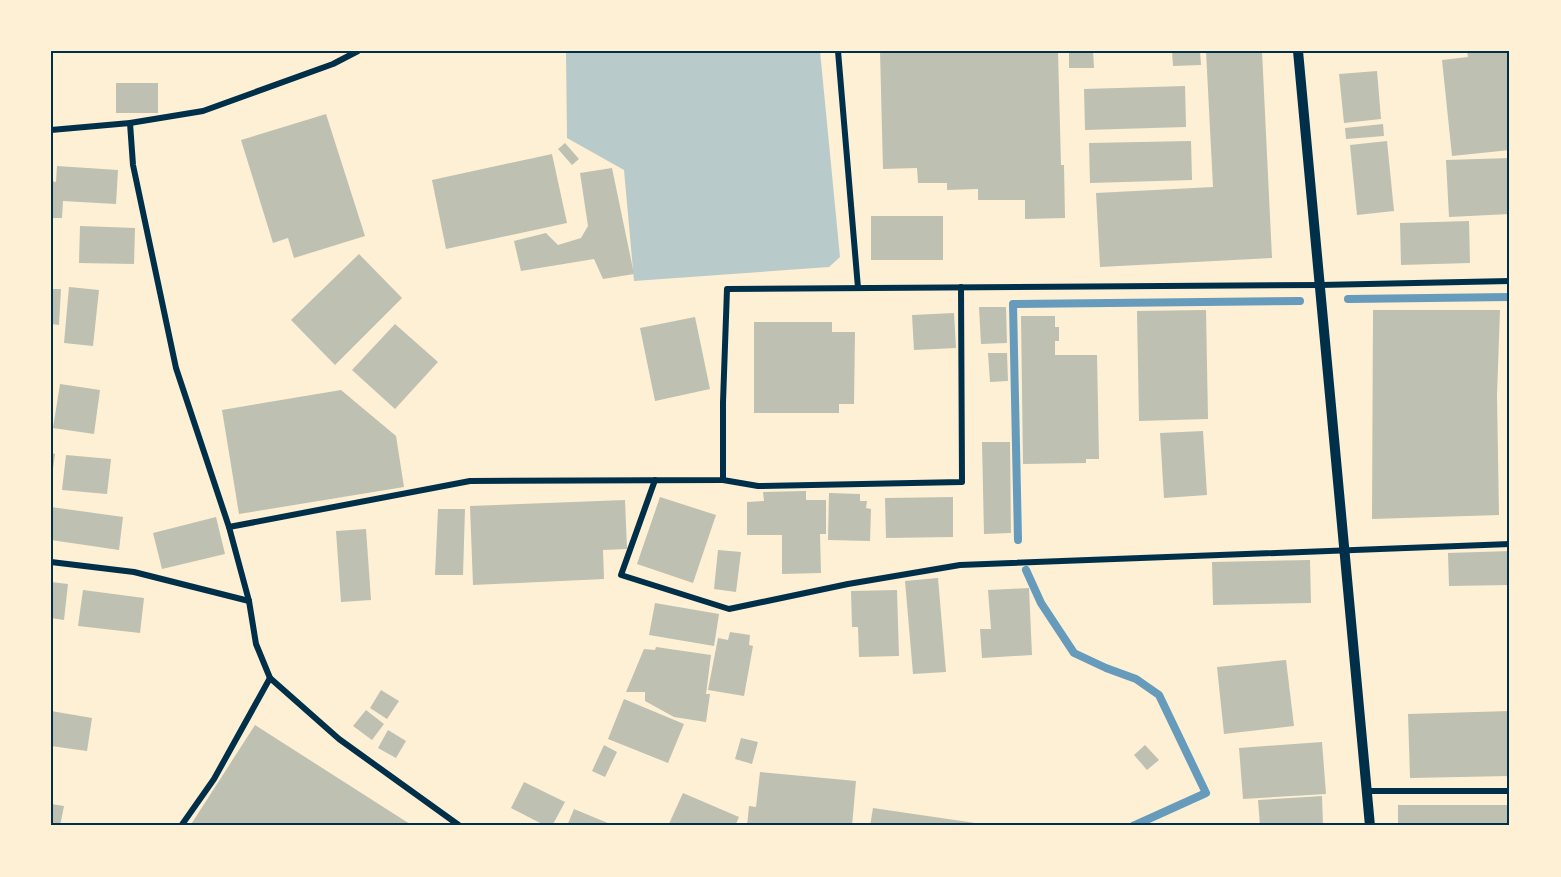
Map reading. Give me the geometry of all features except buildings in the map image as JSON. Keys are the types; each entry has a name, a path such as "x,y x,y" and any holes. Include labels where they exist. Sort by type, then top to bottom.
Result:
{"street":[{"path":"51,130 130,123 203,111 333,64 358,51"},
{"path":"838,51 858,288"},
{"path":"1298,51 1370,826"},
{"path":"130,123 133,165 176,368 229,527 249,601 256,644 270,678 339,739 460,826"},
{"path":"723,480 727,289 1320,285 1510,281"},
{"path":"229,527 470,481 723,480 758,486 962,482 961,287"},
{"path":"655,480 621,575 729,609 848,584 960,565 1510,544"},
{"path":"51,562 134,572 249,601"},
{"path":"181,826 214,779 270,678"},
{"path":"1366,791 1510,791"}],"shaded area":[{"path":"566,51 820,51 840,257 829,267 634,281 624,170 567,138"}],"waterway":[{"path":"1348,299 1510,297"},
{"path":"1018,540 1013,304 1300,301"},
{"path":"1026,570 1041,603 1074,653 1136,679 1159,695 1206,793 1133,826"}]}
